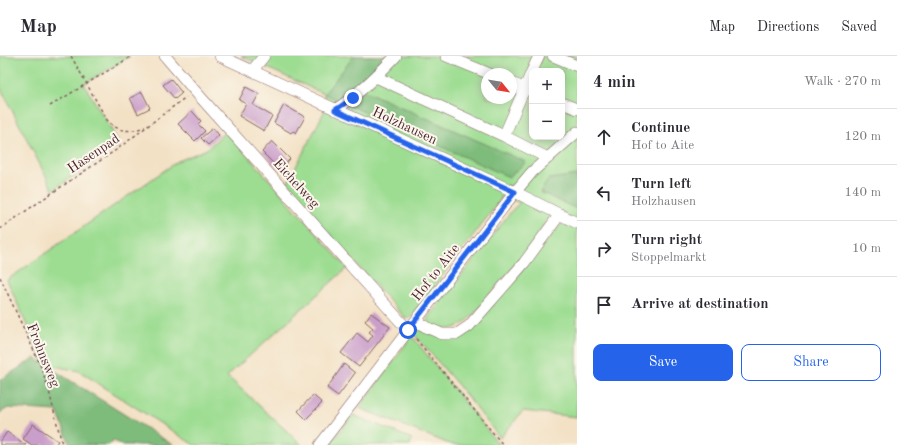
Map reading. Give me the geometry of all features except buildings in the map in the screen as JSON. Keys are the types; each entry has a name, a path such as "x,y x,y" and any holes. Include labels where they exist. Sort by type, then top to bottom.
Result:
{"street":[{"name":"Eichelweg","path":"165,56 408,330"},
{"name":"Holzhausen","path":"220,56 515,192 577,223"},
{"path":"252,71 264,56"},
{"path":"335,110 353,98 396,56"},
{"path":"446,56 481,70"},
{"path":"533,68 539,56"},
{"path":"553,56 577,66"},
{"path":"376,77 548,158"},
{"path":"504,136 528,90 517,85"},
{"path":"564,104 577,109"},
{"name":"Hof to Aite","path":"320,445 515,192 532,172 577,132"},
{"path":"416,321 442,334 457,334 469,326 524,263 560,214"}],"path":[{"path":"70,56 107,120 113,127 122,130 137,130 147,127"},
{"path":"50,106 132,56"},
{"name":"Hasenpad","path":"0,229 49,194 116,150 195,91"},
{"name":"Frohnsweg","path":"0,277 39,362 48,387 62,444"},
{"path":"408,330 456,386 503,445"}],"green space":[{"path":"0,56 130,56 84,84 120,144 53,190 0,87"},
{"path":"241,56 577,56 577,417 523,411 500,438 458,385 414,334 418,329 442,337 470,331 563,222 550,216 520,259 469,319 461,325 451,329 433,327 427,319 514,208 520,203 501,195 501,199 410,318 404,317 286,186 324,112 324,94"},
{"path":"354,56 383,56 358,88 526,162 509,177 324,94"},
{"path":"226,131 347,268 227,376 302,445 194,445 79,371 44,364 7,280 178,161 207,149"},
{"path":"577,175 577,209 540,192 549,179"},
{"path":"412,336 499,445 452,445 359,408"},
{"path":"35,358 173,445 121,445 113,440 109,445 70,445 57,411 8,408 0,413 0,380"},
{"path":"353,415 412,439 410,445 329,445"}],"route":[{"path":"353,98 335,110 515,192 408,330"}]}
